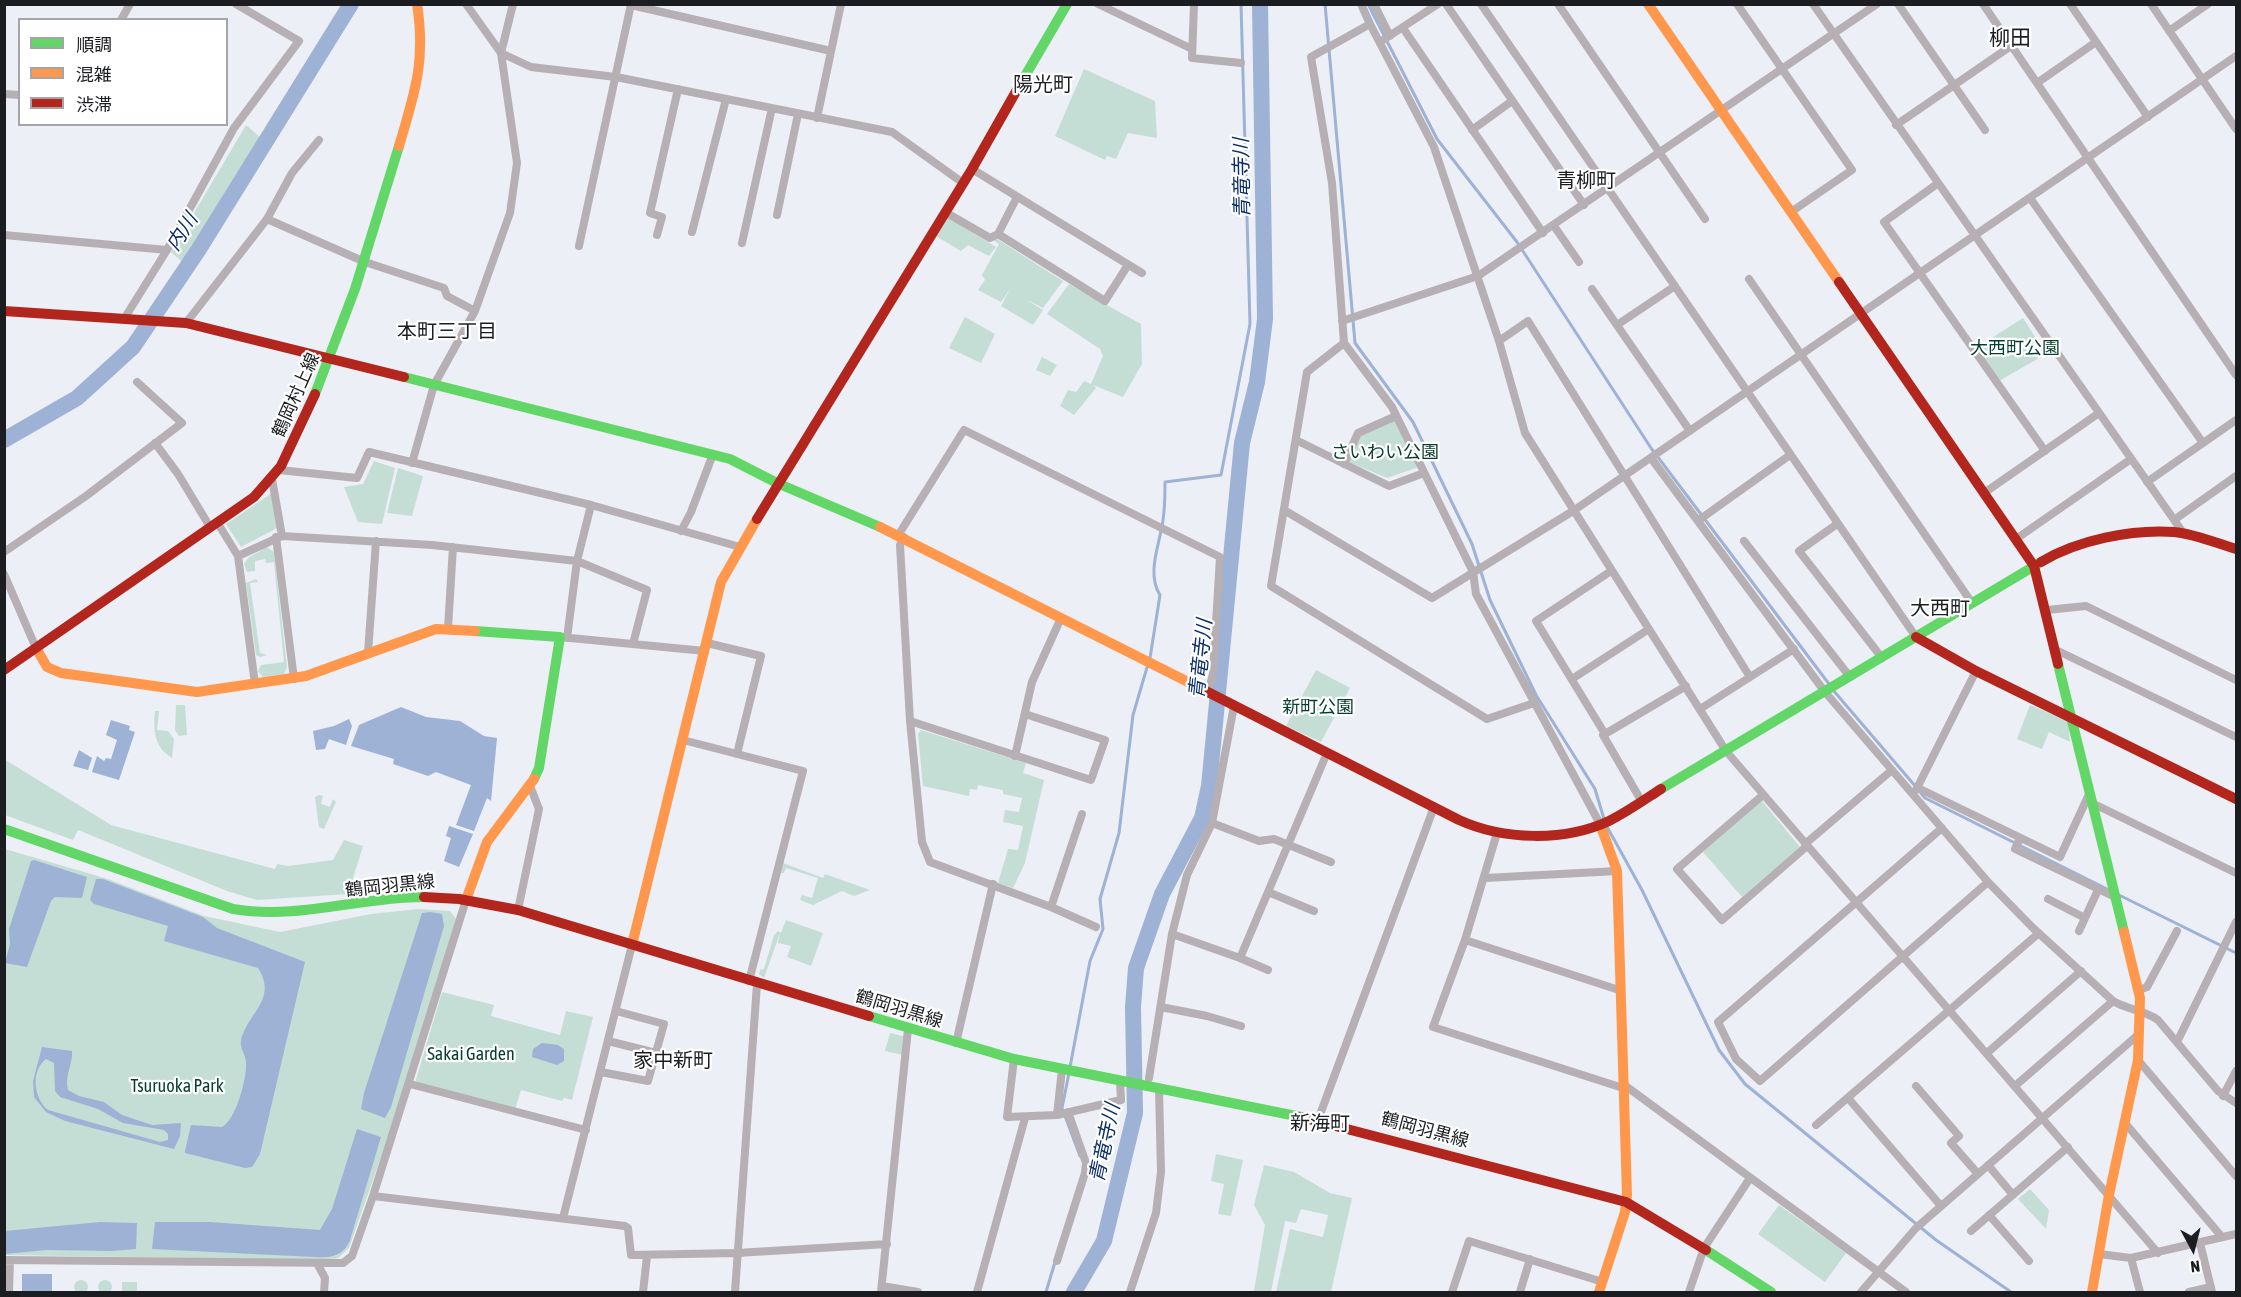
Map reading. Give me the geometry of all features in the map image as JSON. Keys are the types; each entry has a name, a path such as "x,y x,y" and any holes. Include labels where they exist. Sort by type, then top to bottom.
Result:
{"street":[{"path":"122,18 130,4"},
{"path":"124,318 167,250 234,128 299,40 236,4"},
{"name":"鶴岡村上線","path":"4,670 254,497 276,474 330,360 365,262 421,72 423,38 417,4"},
{"path":"466,4 501,53 531,67 616,77 892,132 963,183"},
{"path":"412,463 434,386 475,311 510,213 517,163 501,53 513,4"},
{"path":"817,118 841,4"},
{"path":"563,1218 721,582 777,483 972,169 1067,4"},
{"path":"1098,4 1190,48"},
{"path":"1194,4 1190,48 1192,58 1241,63"},
{"path":"1361,4 1434,147 1499,341 1525,433 1611,571 1726,751 2158,1253"},
{"path":"1374,4 1390,36"},
{"path":"1380,42 1437,4"},
{"path":"1446,4 1584,205"},
{"path":"1481,4 1916,638 1976,671 2236,799"},
{"path":"1558,4 1706,219"},
{"path":"1648,4 2034,566 2047,610 2118,899 2139,990 2141,1012 2138,1060 2109,1195 2092,1293"},
{"path":"1737,4 1852,170 1791,212"},
{"path":"1813,4 1973,237 2184,534"},
{"path":"1342,321 1478,276 1877,4"},
{"path":"1898,4 1985,130"},
{"path":"1983,4 2236,375"},
{"path":"2070,4 2148,117"},
{"path":"2151,4 2236,129"},
{"path":"2169,31 2208,4"},
{"path":"579,246 631,5 831,51"},
{"path":"1370,24 1311,57 1332,183 1344,343 1396,416 1473,573 1476,594 1600,824 1617,871 1626,1202 1601,1287 1530,1259 1469,1241 1452,1293"},
{"path":"1403,27 1543,233"},
{"path":"2037,83 2096,42"},
{"path":"1896,125 2011,46"},
{"path":"1284,510 1432,598 1573,511 2236,56"},
{"path":"657,235 662,217 650,213 678,89"},
{"path":"692,232 726,99"},
{"path":"1472,130 1512,101"},
{"path":"742,243 772,108"},
{"path":"777,215 798,114"},
{"path":"228,123 234,128"},
{"path":"186,323 267,219 292,173 319,140"},
{"path":"972,169 1142,273"},
{"path":"1937,184 1884,222 2045,451"},
{"path":"945,212 990,238 998,234 1017,197"},
{"path":"2030,198 2203,443"},
{"path":"267,219 365,262 444,288 447,296 475,311"},
{"path":"1554,226 1579,262"},
{"path":"998,234 1105,301 1128,264"},
{"path":"4,235 167,250"},
{"path":"1749,279 1972,603"},
{"path":"1617,325 1675,286"},
{"path":"1592,288 1690,431"},
{"path":"4,311 186,323 713,454 901,535 1473,827 1497,833 1567,832 1600,824 1642,802 2057,552 2082,544 2166,532 2184,534 2236,549"},
{"path":"1499,341 1528,321 1623,477 1750,677"},
{"path":"1344,343 1307,372 1271,586 1487,719 1534,704"},
{"path":"4,552 86,496 182,423 137,382"},
{"path":"1984,493 2099,413"},
{"path":"1344,464 1358,433 1396,416"},
{"path":"2147,482 2236,420"},
{"path":"1096,927 1051,907 930,861 922,842 910,721 901,535 964,430 1220,557 1213,674 1208,693"},
{"path":"1296,440 1389,486 1424,473"},
{"path":"155,443 238,556 255,684"},
{"path":"294,679 279,536 276,474 357,478 369,452 591,505 740,548"},
{"path":"681,531 692,512 713,454"},
{"path":"1699,520 1790,455"},
{"path":"1651,458 1825,692 1892,770 1915,790 1942,828 1988,882 2113,1001 2122,1007 2158,1020 2223,1096 2236,1103"},
{"path":"2016,539 2131,459"},
{"path":"2174,520 2236,476"},
{"path":"9,1293 8,1260 318,1265 343,1263 352,1257 374,1196 466,900 487,842 530,786 540,763 577,561 591,505"},
{"path":"1838,524 1799,551 1882,658"},
{"path":"238,556 279,536 453,547 577,561 647,590 633,644"},
{"path":"368,653 376,541"},
{"path":"1744,541 1850,677"},
{"path":"448,628 453,547"},
{"path":"1611,571 1536,621 1605,734 1603,735 1642,802"},
{"path":"4,574 42,663 61,673 197,692 294,679 318,673 415,634 448,628 633,644 706,647 761,656 737,754"},
{"path":"2047,610 2086,606 2236,680"},
{"path":"1015,756 1032,682 1061,618"},
{"path":"1572,679 1649,629"},
{"path":"1700,709 1794,649"},
{"path":"2056,650 2236,737"},
{"path":"1915,790 1976,671"},
{"path":"1605,734 1686,686"},
{"path":"1149,1078 1172,934 1187,875 1212,823 1234,706"},
{"path":"910,721 1091,780 1105,740 1024,714"},
{"path":"683,740 803,771 753,982 735,1293"},
{"path":"1240,958 1327,753"},
{"path":"1763,795 1677,868 1722,920 1892,770"},
{"path":"518,910 539,809 530,786"},
{"path":"1915,790 2060,857 2091,791"},
{"path":"2094,804 2236,873"},
{"path":"1318,1120 1434,807"},
{"path":"1051,907 1082,814"},
{"path":"1212,823 1259,841 1274,839 1331,862"},
{"path":"1942,828 1718,1022 1736,1059 1760,1081 1988,882"},
{"name":"鶴岡羽黒線","path":"4,829 221,905 252,913 289,915 403,897 436,896 518,910 1014,1059 1318,1120 1626,1202 1704,1248 1769,1292"},
{"path":"1497,833 1465,940 1433,1027 1623,1086 1906,1293"},
{"path":"2020,838 2015,849 2118,899"},
{"path":"1485,878 1617,871"},
{"path":"956,1043 993,884"},
{"path":"2079,931 2098,890"},
{"path":"1268,892 1314,911"},
{"path":"2048,899 2085,918"},
{"path":"2177,1042 2236,922"},
{"path":"2139,990 2147,987 2177,931"},
{"path":"1816,1125 2039,933"},
{"path":"1172,934 1268,970"},
{"path":"1465,940 1619,990"},
{"path":"1987,1053 2081,971"},
{"path":"2015,1086 2113,1001"},
{"path":"1161,1007 1208,1016 1241,1026"},
{"path":"601,1072 648,1082 664,1024 616,1011"},
{"path":"908,1029 882,1289 918,1293"},
{"path":"1861,1293 1877,1271 1924,1221 2140,1033"},
{"path":"608,1041 656,1053"},
{"path":"1014,1059 1007,1117 1057,1115 1121,1100 1116,1081"},
{"path":"2138,1060 2236,1176"},
{"path":"1057,1115 1062,1069"},
{"path":"2223,1096 2236,1071"},
{"path":"410,1084 586,1130"},
{"path":"1917,1086 1959,1136 1951,1143 1978,1174"},
{"path":"1130,1293 1156,1213 1161,1172 1159,1089"},
{"path":"1848,1098 1941,1206"},
{"path":"1057,1261 1085,1173 1086,1163 1068,1112"},
{"path":"976,1293 1025,1118"},
{"path":"2125,1123 2222,1237"},
{"path":"1971,1231 2068,1147"},
{"path":"1988,1165 2013,1195"},
{"path":"1689,1293 1704,1248 1750,1178"},
{"path":"374,1196 625,1226 628,1228 630,1255 737,1253 887,1244"},
{"path":"1989,1215 2029,1261"},
{"path":"2099,1254 2131,1258 2236,1234"},
{"path":"2189,1293 2211,1290 2200,1243"},
{"path":"643,1293 647,1256"},
{"path":"2131,1258 2140,1293"},
{"path":"1520,1293 1530,1259"},
{"path":"318,1265 325,1278 324,1293"}],"green space":[{"path":"1084,69 1155,101 1157,138 1128,133 1116,159 1107,156 1105,160 1055,136"},
{"path":"246,125 261,138 185,264 171,252"},
{"path":"946,216 996,247 989,256 968,245 961,251 934,235"},
{"path":"997,239 1063,281 1043,308 1027,300 1043,310 1033,325 1001,306 1010,289 1001,302 978,290 985,280 982,275 999,244 993,240"},
{"path":"1069,284 1141,324 1142,364 1123,397 1093,385 1096,388 1074,415 1060,406 1068,390 1076,392 1084,381 1091,384 1103,356 1100,349 1047,314"},
{"path":"965,317 995,334 981,363 949,348"},
{"name":"大西町公園","path":"2023,318 2046,354 1999,381 1976,348"},
{"path":"1042,357 1057,365 1050,376 1036,370"},
{"name":"さいわい公園","path":"1394,420 1419,467 1387,478 1349,462 1361,436"},
{"path":"374,461 395,468 382,524 358,522 344,487 363,484"},
{"path":"398,468 423,476 412,516 387,513"},
{"path":"272,493 279,527 241,547 226,524"},
{"path":"267,547 274,552 287,667 284,674 263,677 258,671 261,665 284,662 274,562 266,563 265,559 255,561 255,571 247,572 244,564 248,558"},
{"path":"256,579 258,582 250,583 260,653 267,655 260,657 256,655 246,583"},
{"name":"新町公園","path":"1316,670 1350,688 1321,742 1286,726"},
{"path":"176,705 185,705 187,735 179,736 175,730"},
{"path":"2030,705 2068,721 2070,742 2049,732 2042,749 2017,739"},
{"path":"155,711 159,711 157,730 168,731 174,739 172,758 161,749 156,738"},
{"path":"921,730 1026,763 1023,773 1044,780 1025,863 1013,888 998,883 1008,849 1018,850 1023,826 1003,822 1005,810 1019,812 1022,798 1003,794 1003,790 978,785 977,790 970,789 969,796 923,786 918,734"},
{"path":"4,759 111,825 275,869 277,864 288,866 333,860 344,840 363,846 348,894 257,900 227,891 78,830 73,840 5,815"},
{"path":"323,796 321,804 330,807 333,799 336,802 324,829 319,827 315,797"},
{"path":"1762,801 1800,847 1742,897 1703,852"},
{"name":"Tsuruoka Park","path":"5,849 108,879 204,916 280,932 371,914 418,909 450,911 456,919 453,931 392,1126 349,1248 338,1258 321,1260 5,1255"},
{"path":"783,863 823,878 825,874 870,890 854,896 842,891 813,905 800,900 802,895 812,898 818,878 786,868 784,873 781,873"},
{"path":"786,920 823,933 811,966 787,957 791,946 778,943 780,933 764,978 759,974 760,970 764,969 774,935 778,931 781,933"},
{"name":"Sakai Garden","path":"442,992 494,1005 491,1016 560,1035 566,1011 593,1017 572,1100 564,1098 562,1101 521,1090 515,1110 415,1083"},
{"path":"890,1033 906,1037 903,1055 885,1051"},
{"path":"1216,1154 1243,1160 1231,1216 1218,1214 1224,1184 1211,1181"},
{"path":"1264,1165 1294,1172 1330,1193 1352,1198 1331,1292 1276,1292 1290,1229 1323,1237 1328,1215 1301,1209 1296,1223 1285,1221 1271,1292 1254,1291 1265,1225 1254,1205"},
{"path":"2030,1189 2049,1210 2046,1229 2018,1199"},
{"path":"1779,1205 1846,1253 1825,1282 1758,1234"},
{"path":"78,1280 84,1280 88,1287 84,1294 78,1294 74,1290 74,1284"},
{"path":"102,1280 108,1280 112,1287 108,1294 102,1294 98,1290 98,1284"},
{"path":"122,1282 137,1282 137,1292 122,1292"}],"water":[{"path":"401,707 426,717 460,721 484,736 497,738 491,801 487,798 474,831 456,825 471,785 436,772 428,776 393,764 394,759 351,746 359,725"},
{"path":"349,719 352,726 346,745 329,739 325,749 316,750 313,731 334,726"},
{"path":"111,720 130,726 129,730 135,732 119,780 92,772 97,756 104,761 106,758 111,759 117,740 106,735"},
{"path":"79,750 92,758 88,770 73,766"},
{"path":"449,826 473,834 459,867 444,861 451,838 446,836"},
{"path":"31,861 87,877 82,898 55,897 51,901 27,967 5,963 10,944 9,929"},
{"path":"96,879 103,879 203,917 217,928 305,962 260,1154 252,1167 245,1168 185,1153 185,1151 191,1125 222,1127 236,1108 246,1070 241,1040 260,1006 265,989 258,968 164,941 168,926 94,904 90,900"},
{"path":"422,913 442,914 444,926 391,1107 385,1118 361,1109 364,1093"},
{"path":"542,1043 558,1045 564,1049 564,1061 557,1065 532,1057 533,1049"},
{"path":"42,1047 72,1051 67,1080 68,1090 79,1096 104,1102 122,1115 152,1125 181,1123 180,1136 174,1149 65,1121 46,1112 34,1097 33,1081","holes":["46,1059 54,1063 55,1091 60,1097 98,1109 123,1123 164,1130 168,1134 168,1140 160,1142 48,1110 37,1092 36,1078 41,1064"]},
{"path":"357,1129 381,1137 350,1240 340,1253 331,1257 320,1257 152,1249 155,1222 210,1222 320,1230 332,1209"},
{"path":"100,1222 137,1223 136,1249 47,1250 5,1254 5,1231"},
{"path":"22,1274 52,1274 52,1292 22,1292"}],"waterway":[{"name":"内川","path":"4,440 77,398 133,347 199,249 351,4"},
{"path":"1150,658 1160,595 1156,586 1154,568 1164,515 1165,482 1221,475 1250,324 1241,4"},
{"name":"青竜寺川","path":"1074,1292 1104,1241 1135,1113 1133,1007 1136,968 1162,894 1202,818 1209,786 1242,443 1257,382 1265,319 1260,4"},
{"path":"1325,4 1355,343 1413,422 1472,544 1490,600 1536,695 1595,789 1604,819"},
{"path":"1368,4 1437,139 1517,242 1651,448 1829,684"},
{"path":"1070,1067 1090,961 1103,929 1100,899 1119,833 1133,715 1148,664"},
{"path":"1833,690 1916,787"},
{"path":"1920,792 1925,798 2111,891"},
{"path":"1606,825 1642,890 1719,1050 1745,1084 1936,1240 2011,1292"},
{"path":"2117,894 2236,953"},
{"path":"1069,1073 1062,1108 1080,1156"},
{"path":"1046,1292 1055,1262"}],"traffic: fast":[{"path":"1018,88 1067,4"},
{"path":"315,394 355,289 399,146"},
{"path":"404,377 730,459 777,483 880,527"},
{"path":"1661,789 2041,562"},
{"path":"475,631 560,637 539,768 534,779"},
{"path":"2058,664 2124,932"},
{"path":"4,829 233,909 281,912 376,900 424,897"},
{"path":"869,1016 1014,1059 1301,1117"},
{"path":"1706,1250 1771,1292"}],"traffic: slow":[{"path":"399,146 417,76 420,43 417,4"},
{"path":"1648,4 1839,282"},
{"path":"632,945 721,582 757,519"},
{"path":"880,527 1198,687"},
{"path":"36,648 47,667 61,673 197,692 306,676 436,629 475,631"},
{"path":"466,900 487,842 534,779"},
{"path":"1599,1292 1625,1212 1627,1195 1617,871 1600,824"},
{"path":"2092,1292 2109,1195 2138,1060 2140,998 2124,932"}],"traffic: jam":[{"path":"757,519 972,169 1018,88"},
{"path":"1839,282 2034,566 2058,664"},
{"path":"4,311 186,323 404,377"},
{"path":"4,670 254,497 281,466 315,394"},
{"path":"2041,562 2055,554 2088,542 2141,532 2182,533 2236,549"},
{"path":"1916,637 1976,671 2236,799"},
{"path":"1198,687 1459,820 1495,832 1534,836 1573,833 1609,821 1661,789"},
{"path":"424,897 459,899 518,910 869,1016"},
{"path":"1301,1117 1626,1202 1706,1250"}],"district":[{"name":"柳田","path":"2010,38"},
{"name":"陽光町","path":"1043,85"},
{"name":"青柳町","path":"1586,181"},
{"name":"本町三丁目","path":"447,332"},
{"name":"大西町","path":"1940,609"},
{"name":"家中新町","path":"673,1061"},
{"name":"新海町","path":"1320,1124"}]}
